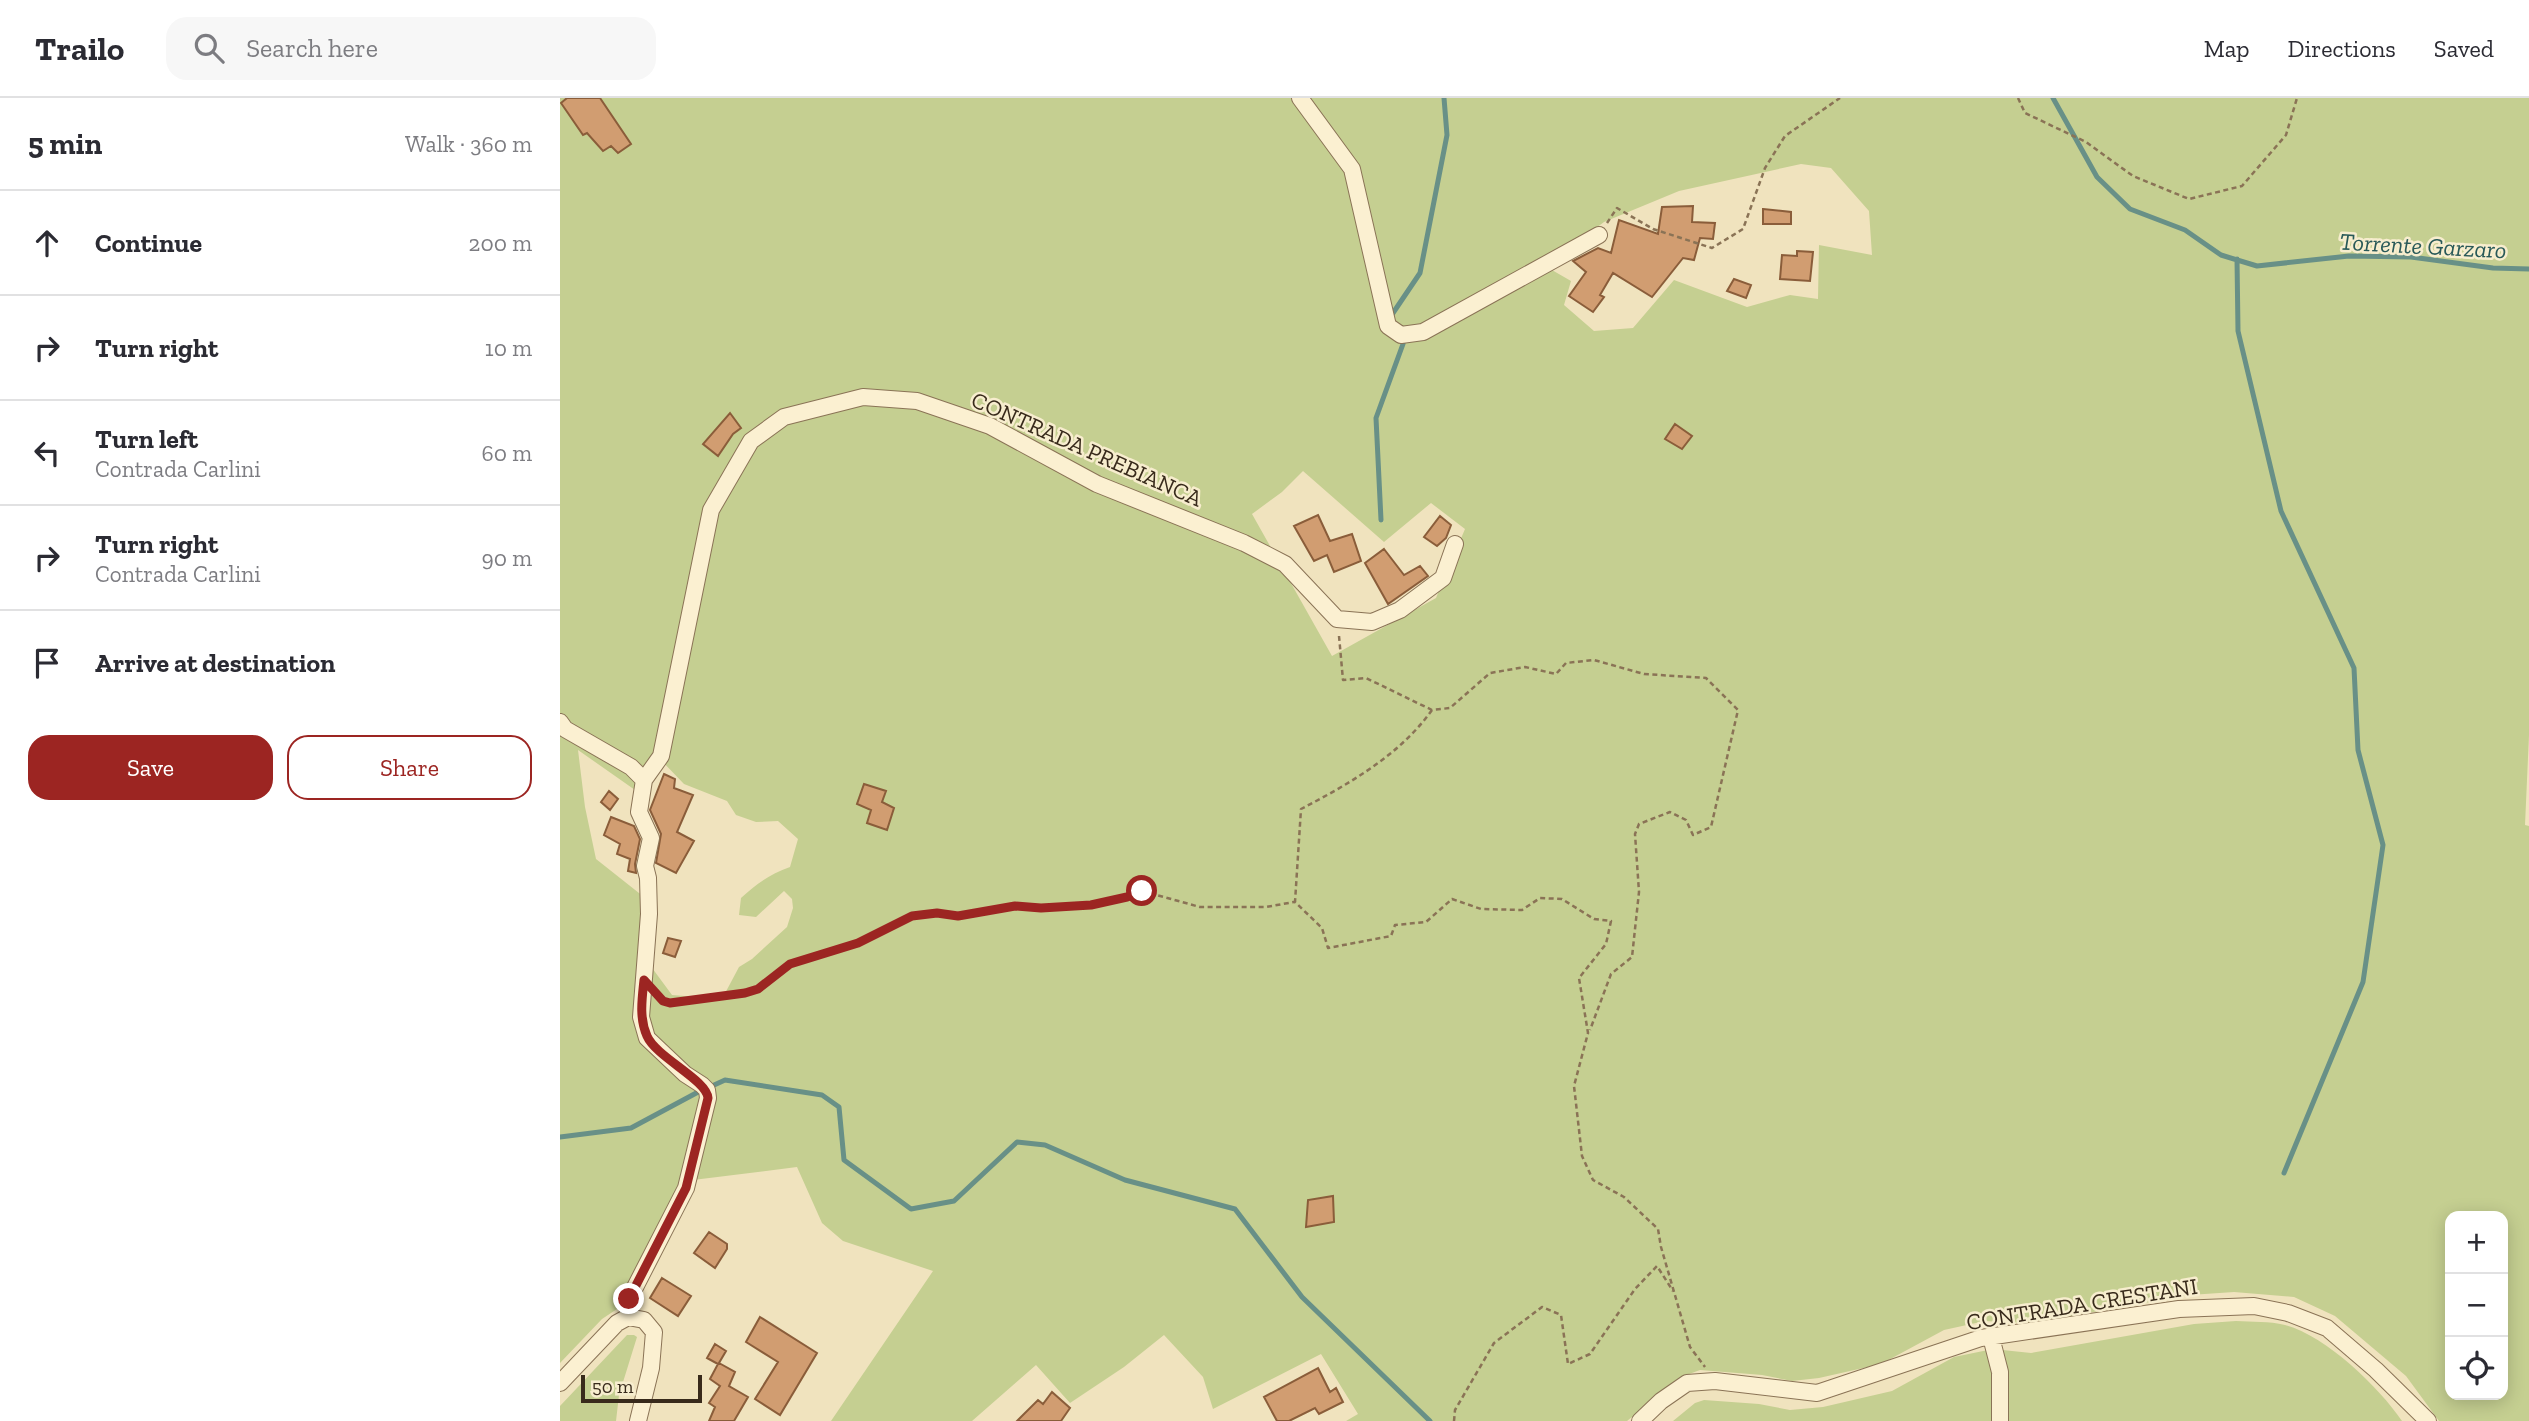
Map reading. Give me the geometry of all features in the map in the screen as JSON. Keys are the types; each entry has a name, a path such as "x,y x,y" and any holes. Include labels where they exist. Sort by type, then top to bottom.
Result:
{"street":[{"path":"1300,98 1352,169 1388,326 1401,335 1423,332 1599,235"},
{"name":"CONTRADA PREBIANCA","path":"645,780 661,756 711,510 724,487 751,441 784,417 863,397 917,401 990,426 1097,484 1244,542 1285,564 1338,620"},
{"path":"1338,620 1372,622 1400,610 1443,578 1455,544"},
{"path":"560,722 565,729 631,767 645,780 639,812 651,838 645,866 649,914 641,1017 647,1038 685,1074 702,1085 707,1090 708,1098 686,1188 629,1299 628,1317"},
{"name":"CONTRADA CRESTANI","path":"1640,1421 1661,1401 1687,1383 1715,1381 1817,1393 1991,1337 2179,1309 2254,1306 2288,1313 2327,1328 2376,1370 2428,1421"},
{"path":"560,1383 607,1332 628,1317 644,1320 654,1332 651,1368 638,1421"},
{"path":"1991,1337 2000,1372 2000,1421"}],"path":[{"path":"1599,235 1617,208 1653,229 1712,248 1743,229 1765,168 1785,136 1840,98"},
{"path":"2018,98 2025,113 2085,142 2133,176 2189,200 2242,186 2286,135 2298,98"},
{"path":"1338,620 1343,680 1366,678 1432,710 1450,708 1490,673 1525,667 1556,674 1566,663 1594,660 1644,674 1706,678 1738,710 1711,827 1693,835 1686,820 1670,811 1639,824 1635,834 1639,892 1632,957 1611,974 1588,1033 1574,1086 1582,1156 1593,1180 1624,1197 1658,1229 1690,1347 1715,1381"},
{"path":"1432,710 1423,723 1393,752 1367,771 1301,809 1295,902 1322,929 1328,948 1391,936 1395,925 1426,922 1452,900 1481,909 1522,910 1539,898 1562,899 1594,919 1611,921 1606,944 1579,978 1588,1033"},
{"path":"644,980 663,1001 670,1003 745,993 758,989 790,964 858,943 912,916 937,913 958,916 1015,906 1041,908 1091,905 1142,891 1200,907 1266,907 1295,902"},
{"path":"1454,1421 1455,1410 1494,1343 1542,1307 1561,1315 1568,1364 1591,1354 1635,1289 1657,1266 1676,1297"}],"green space":[{"path":"560,98 2529,98 2529,735 2525,825 2529,826 2529,1421 2439,1421 2406,1376 2335,1316 2294,1297 2234,1292 2190,1295 2030,1323 1985,1321 1944,1330 1881,1364 1819,1378 1792,1381 1762,1375 1700,1370 1681,1377 1627,1421 1346,1421 1358,1414 1321,1354 1213,1409 1203,1377 1164,1335 1124,1367 1070,1403 1036,1365 972,1421 831,1421 933,1271 843,1241 822,1223 797,1167 693,1180 680,1208 620,1307 602,1319 560,1363","holes":["1801,164 1831,168 1869,211 1872,255 1819,245 1818,299 1790,295 1747,307 1674,280 1633,328 1594,331 1564,305 1571,281 1545,266 1604,222 1679,191","1303,471 1384,542 1431,503 1465,529 1436,598 1332,656 1252,514 1282,492","578,750 645,797 659,758 684,784 727,801 736,815 756,822 778,821 798,839 790,867 764,880 741,898 739,915 756,917 784,891 792,899 793,908 787,927 752,959 739,967 722,999 672,995 644,957 644,897 596,859 585,807"]},
{"path":"2236,1321 2285,1325 2317,1340 2366,1379 2402,1421 1673,1421 1695,1403 1704,1400 1759,1404 1790,1410 1823,1407 1892,1391 1954,1357 1993,1349 2031,1353 2194,1324"},
{"path":"627,1335 637,1337 619,1395 616,1421 560,1421 560,1406"}],"building":[{"path":"567,98 600,98 631,144 618,153 611,146 603,151 587,133 583,135 561,103"},
{"path":"1693,206 1692,222 1715,223 1713,239 1700,238 1694,260 1683,258 1652,297 1613,273 1600,295 1604,297 1593,312 1569,296 1586,272 1573,261 1598,248 1611,253 1619,220 1658,234 1662,207"},
{"path":"1763,209 1791,212 1791,224 1763,224"},
{"path":"1797,251 1813,252 1810,281 1780,279 1782,255 1797,256"},
{"path":"1734,279 1751,285 1746,298 1727,291"},
{"path":"730,413 741,428 733,434 718,456 703,444"},
{"path":"1675,424 1692,436 1682,449 1665,439"},
{"path":"1318,515 1330,541 1352,534 1361,561 1334,572 1327,555 1314,561 1294,526"},
{"path":"1440,516 1451,525 1446,538 1437,546 1424,537"},
{"path":"1384,549 1404,575 1420,566 1428,576 1388,604 1365,563"},
{"path":"664,774 675,779 674,788 693,795 677,832 694,841 676,873 656,863 661,834 650,810"},
{"path":"864,784 886,791 882,802 894,808 887,830 867,823 871,810 857,804"},
{"path":"609,791 618,799 610,810 601,802"},
{"path":"611,817 634,826 640,839 636,873 628,871 630,859 617,854 620,844 604,835"},
{"path":"668,938 681,941 675,957 663,953"},
{"path":"1333,1196 1334,1222 1306,1227 1308,1200"},
{"path":"709,1232 727,1244 727,1249 715,1268 694,1253"},
{"path":"662,1278 691,1296 678,1316 650,1298"},
{"path":"760,1317 817,1353 780,1415 755,1399 778,1362 746,1342"},
{"path":"715,1344 726,1351 719,1363 735,1372 729,1386 748,1397 734,1421 709,1421 715,1407 709,1403 720,1386 710,1379 718,1364 707,1358"},
{"path":"1318,1368 1330,1392 1336,1388 1343,1402 1319,1414 1315,1408 1289,1421 1277,1421 1264,1397"},
{"path":"1052,1392 1070,1408 1061,1421 1017,1421 1038,1400 1043,1404"}],"waterway":[{"path":"1391,316 1420,273 1447,135 1444,98"},
{"name":"Torrente Garzaro","path":"2053,98 2097,177 2130,209 2185,230 2221,255 2257,266 2349,256 2411,257 2493,268 2529,269"},
{"path":"2237,259 2238,331 2281,511 2354,668 2358,750 2383,845 2363,982 2284,1173"},
{"path":"1381,520 1376,418 1403,344"},
{"path":"712,1086 725,1080 822,1095 839,1107 844,1160 911,1209 954,1201 1017,1142 1045,1145 1125,1180 1235,1209 1302,1297 1430,1421"},
{"path":"560,1137 631,1128 700,1091"}],"route":[{"path":"629,1299 686,1188 708,1098 707,1090 702,1085 685,1074 647,1038 641,1017 644,980 663,1001 670,1003 745,993 758,989 790,964 803,958 858,943 875,936 893,923 912,916 937,913 958,916 1015,906 1041,908 1091,905 1142,891"}]}
